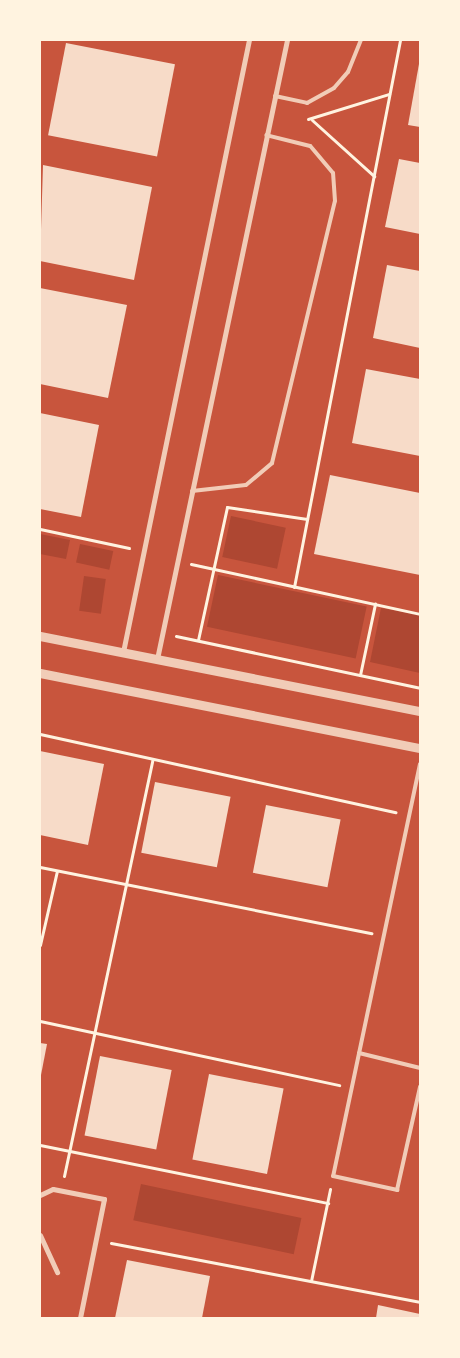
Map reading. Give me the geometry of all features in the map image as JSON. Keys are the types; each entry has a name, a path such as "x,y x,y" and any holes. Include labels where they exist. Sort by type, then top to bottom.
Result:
{"street":[{"path":"123,652 249,40"},
{"path":"157,659 265,135 287,40"},
{"path":"40,636 420,710"},
{"path":"40,673 420,748"},
{"path":"40,1195 61,1191 104,1199 80,1318"},
{"path":"40,1235 56,1272"}],"lane":[{"path":"275,96 307,103 334,88 348,72 361,40"},
{"path":"192,491 246,485 272,464 335,201 333,173 310,146 265,135"},
{"path":"420,764 333,1176 397,1190 420,1087"},
{"path":"359,1053 420,1068"}],"path":[{"path":"294,587 400,40"},
{"path":"304,119 312,120 390,94"},
{"path":"312,120 374,176"},
{"path":"198,640 227,507 307,519"},
{"path":"40,529 144,551"},
{"path":"177,561 420,614"},
{"path":"360,675 375,604"},
{"path":"162,633 420,688"},
{"path":"40,734 409,815"},
{"path":"61,1191 153,759"},
{"path":"40,867 384,935"},
{"path":"40,945 57,870"},
{"path":"40,1021 352,1088"},
{"path":"40,1145 328,1203"},
{"path":"312,1281 333,1176"},
{"path":"95,1240 420,1302"}],"shaded area":[{"path":"231,516 286,528 277,569 222,557"},
{"path":"40,534 70,540 66,559 40,554"},
{"path":"80,544 113,551 109,570 76,563"},
{"path":"218,575 367,607 356,658 207,627"},
{"path":"84,576 106,579 101,614 79,611"},
{"path":"381,608 420,615 420,673 370,662"},
{"path":"141,1184 301,1218 294,1254 133,1220"}],"building":[{"path":"66,43 175,64 157,156 48,135"},
{"path":"420,64 420,127 408,125"},
{"path":"399,159 420,163 420,234 385,227"},
{"path":"43,165 152,187 134,280 40,261"},
{"path":"387,265 420,271 420,348 373,338"},
{"path":"40,288 127,305 108,398 40,384"},
{"path":"366,369 420,379 420,456 352,443"},
{"path":"40,413 99,425 81,517 40,509"},
{"path":"330,475 420,493 420,575 314,554"},
{"path":"40,751 104,764 88,845 40,835"},
{"path":"155,782 231,797 217,867 141,853"},
{"path":"266,805 341,820 327,887 253,873"},
{"path":"40,1043 47,1044 41,1075 40,1075"},
{"path":"100,1056 172,1070 156,1149 85,1136"},
{"path":"209,1074 284,1089 267,1174 192,1159"},
{"path":"127,1260 210,1276 202,1318 115,1318"},
{"path":"378,1305 420,1314 420,1318 376,1318"}]}
